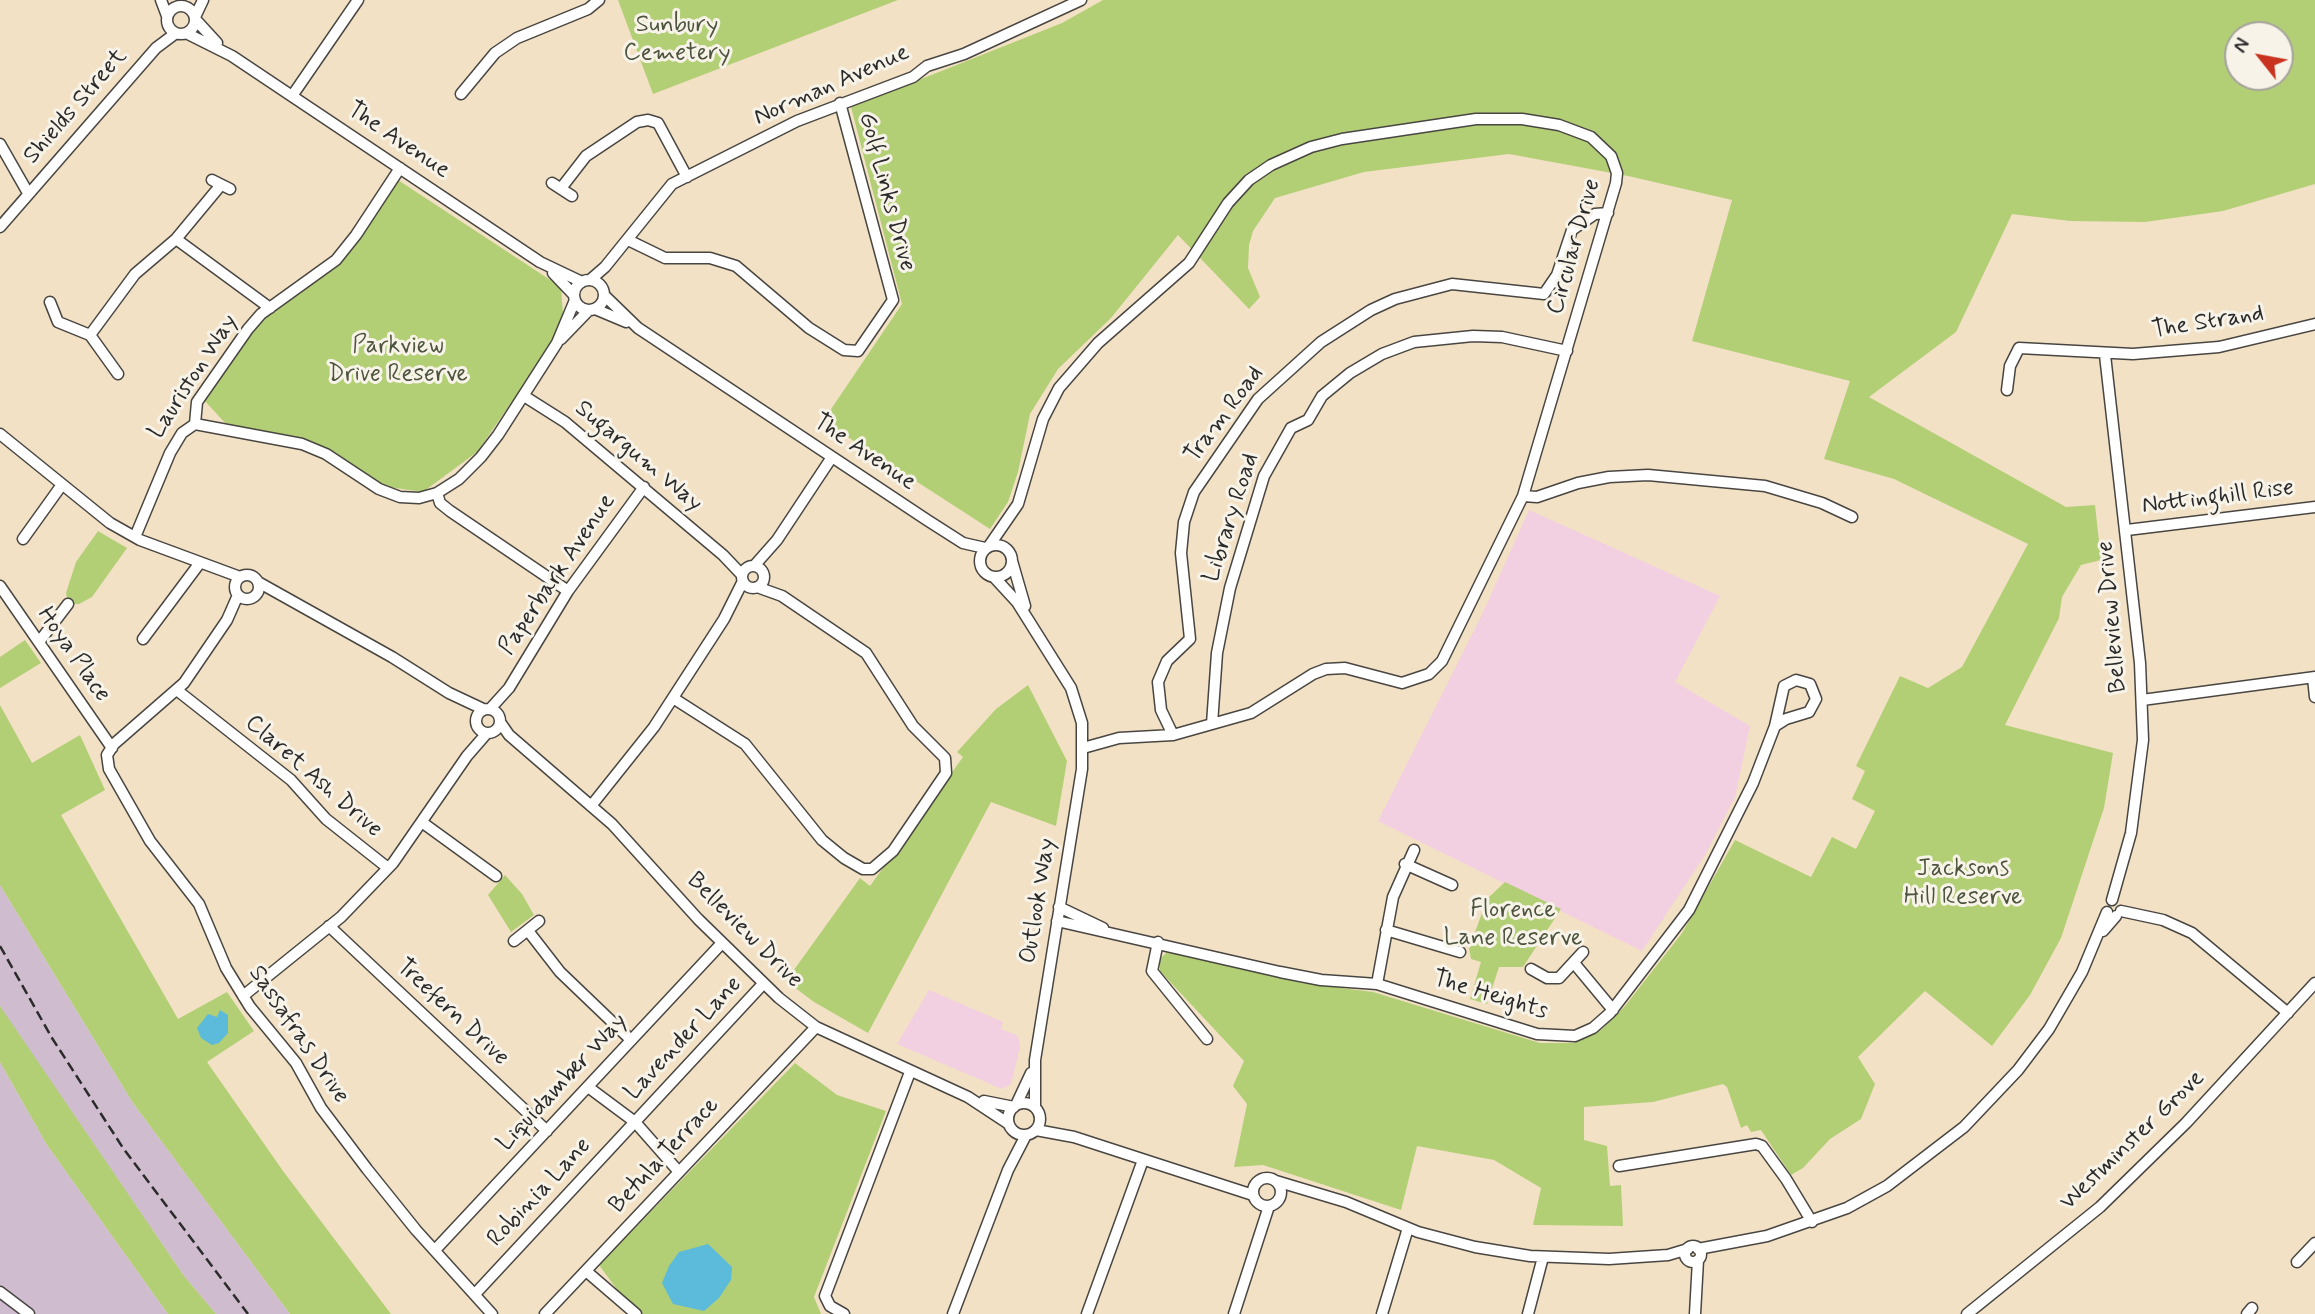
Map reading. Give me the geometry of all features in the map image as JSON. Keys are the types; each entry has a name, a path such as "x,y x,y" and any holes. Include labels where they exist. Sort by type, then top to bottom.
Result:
{"street":[{"path":"161,0 167,19 181,33 192,29 203,0"},
{"path":"167,19 178,4 195,0"},
{"path":"292,96 358,0"},
{"path":"461,94 495,52 517,38 588,9 599,0"},
{"name":"Norman Avenue","path":"556,343 575,297 586,281 606,267 672,184 797,121 913,77 927,66 964,54 1081,0"},
{"name":"The Avenue","path":"178,4 232,56"},
{"name":"Shields Street","path":"156,48 167,19"},
{"name":"Shields Street","path":"0,227 156,48 181,33"},
{"name":"The Avenue","path":"181,33 232,56 540,262 575,297 580,307 638,328 963,543 987,547"},
{"name":"Golf Links Drive","path":"626,242 665,258 710,258 736,266 809,328 844,350 858,351 893,300 840,103"},
{"name":"Circular Drive","path":"987,547 1018,504 1043,419 1059,388 1098,343 1189,263 1218,217 1240,190 1280,159 1325,143 1408,127 1476,119 1540,121 1591,137 1611,156 1617,173 1608,213 1523,496 1443,662 1434,670 1402,683 1345,668 1326,669 1313,674 1262,708 1173,735 1119,738 1083,748"},
{"path":"572,196 557,185 596,148 637,122 648,120 658,123 687,177"},
{"path":"0,144 28,193"},
{"name":"Lauriston Way","path":"135,537 170,453 182,433 195,424 198,401 248,329 270,308 337,260 400,168"},
{"path":"90,335 135,274 176,239 220,185"},
{"name":"Tram Road","path":"1173,735 1161,710 1158,682 1167,661 1190,639 1181,553 1184,522 1194,492 1258,399 1314,347 1371,310 1395,299 1452,284 1544,294 1557,275 1572,230 1595,214 1608,213"},
{"path":"176,239 270,308"},
{"name":"Norman Avenue","path":"556,343 592,310 604,292 626,242"},
{"name":"The Avenue","path":"540,262 586,281 604,292 638,328"},
{"path":"50,302 58,322 90,335 118,374"},
{"name":"The Strand","path":"2007,390 2010,366 2019,348 2105,355 2219,347 2315,324"},
{"name":"Library Road","path":"1212,724 1217,653 1230,588 1264,476 1291,428 1308,421 1322,396 1350,373 1382,354 1414,342 1462,337 1502,337 1567,351"},
{"path":"195,424 302,444 326,454 379,489 400,497 419,498 437,493 459,479 481,457 524,396 556,343"},
{"name":"Belleview Drive","path":"1276,1181 1311,1191 1408,1228 1475,1247 1543,1257 1609,1259 1694,1256 1721,1246 1812,1222 1887,1186 1964,1127 2037,1047 2082,972 2115,908 2137,800 2143,740 2142,700 2127,530 2105,355"},
{"name":"Sugargum Way","path":"524,396 565,422 723,555 866,653 913,726 945,758 946,774 918,818 885,861 872,869 863,869 822,840 745,744 673,698"},
{"path":"0,434 110,523 135,537 217,570 243,590"},
{"path":"591,806 632,758 832,457"},
{"path":"1523,496 1537,497 1600,478 1648,475 1765,486 1812,500 1852,517"},
{"path":"23,539 61,486"},
{"name":"Paperbark Avenue","path":"493,714 568,591 643,487"},
{"path":"437,493 440,503 450,512 568,591"},
{"name":"Nottinghill Rise","path":"2127,530 2315,507"},
{"name":"The Avenue","path":"927,520 980,565"},
{"path":"987,547 1004,547 1012,560 1009,571 994,577 985,573 980,565 987,547"},
{"name":"Outlook Way","path":"1012,560 1022,597 1036,632"},
{"path":"143,639 199,564"},
{"name":"Belleview Drive","path":"289,600 243,590 252,575 258,582 393,657 450,694 493,714 524,747 612,824 763,984 816,1027 968,1097 1017,1131"},
{"name":"Outlook Way","path":"994,577 1017,602 1063,676 1083,748 1035,1060 1037,1130"},
{"path":"109,752 178,691 227,620 243,590 258,582"},
{"name":"Hoya Place","path":"0,586 109,752"},
{"path":"39,642 68,604"},
{"path":"2142,700 2314,678 2315,697"},
{"name":"The Heights","path":"1059,907 1109,930 1301,976 1377,984 1550,1037 1583,1033 1614,1010 1659,954 1701,890 1747,795 1775,726 1784,687 1796,680 1810,684 1816,699 1810,712 1786,719 1775,726"},
{"name":"Claret Ash Drive","path":"178,691 291,780 326,819 388,868"},
{"name":"Belleview Drive","path":"450,694 483,728 524,747"},
{"path":"483,728 493,714"},
{"path":"243,996 329,926 388,868 423,823 493,714"},
{"name":"Sassafras Drive","path":"109,752 113,777 150,841 199,904 226,968 243,996 267,1031 296,1063 321,1108 367,1169 492,1314"},
{"path":"423,823 496,876"},
{"path":"1377,984 1392,897 1405,864 1415,850"},
{"path":"1405,864 1452,885"},
{"path":"2115,908 2163,920 2192,933 2288,1013"},
{"path":"514,941 540,921"},
{"name":"The Heights","path":"1057,921 1085,929 1109,930"},
{"name":"Treefern Drive","path":"329,926 547,1131"},
{"path":"1386,930 1460,952"},
{"path":"529,932 560,972 631,1040"},
{"path":"1158,942 1152,971 1175,1003 1207,1039"},
{"name":"Liquidamber Way","path":"435,1250 722,943"},
{"path":"1531,969 1556,979 1583,952"},
{"path":"1574,963 1614,1010"},
{"name":"Westminster Grove","path":"1967,1314 2099,1207 2186,1123 2315,983"},
{"name":"Lavender Lane","path":"635,1122 763,984"},
{"name":"Betula Terrace","path":"545,1314 816,1027"},
{"name":"Outlook Way","path":"953,1314 1008,1170 1017,1131 1015,1106 1035,1060"},
{"path":"844,1314 830,1306 825,1296 910,1072"},
{"path":"588,1087 635,1122 679,1172"},
{"name":"Belleview Drive","path":"968,1097 1015,1106 1024,1103 1037,1111"},
{"path":"1037,1111 1074,1137"},
{"name":"Robinia Lane","path":"475,1294 635,1122"},
{"path":"1017,1131 1037,1130 1074,1137 1220,1182 1245,1185 1268,1178 1276,1181 1280,1188 1254,1245"},
{"path":"1619,1166 1756,1144 1762,1146 1786,1179 1812,1222"},
{"path":"1087,1314 1143,1160"},
{"path":"1234,1314 1254,1245 1258,1221 1254,1186 1259,1180"},
{"path":"1220,1182 1254,1198 1274,1203 1311,1191"},
{"path":"1382,1314 1408,1228"},
{"path":"2297,1262 2315,1243"},
{"path":"1694,1256 1697,1282 1695,1314"},
{"path":"1528,1314 1543,1257"},
{"path":"586,1271 636,1314"},
{"path":"0,1292 29,1314"}],"shaded area":[{"path":"1529,510 1720,596 1675,682 1750,726 1735,797 1705,855 1642,951 1378,821 1481,617"},
{"path":"0,885 133,1103 290,1314 216,1314 184,1276 3,1012 0,1006"},
{"path":"929,990 1003,1022 1001,1029 1018,1036 1020,1047 1011,1084 1002,1089 897,1044"},
{"path":"0,1062 47,1145 168,1314 0,1314"}],"green space":[{"name":"Sunbury Cemetery","path":"618,0 898,0 653,94"},
{"name":"Jacksons Hill Reserve","path":"1103,0 2315,0 2315,184 2223,211 2145,222 2070,221 2012,214 1956,332 1869,397 2066,507 2095,505 2101,560 2081,565 2062,597 2059,618 2005,725 2113,753 2104,808 2061,938 2030,995 1992,1046 1925,991 1858,1057 1875,1084 1861,1119 1830,1139 1803,1168 1791,1175 1761,1130 1751,1132 1747,1125 1741,1128 1727,1087 1723,1084 1653,1102 1584,1107 1584,1140 1607,1146 1610,1186 1621,1185 1623,1226 1533,1225 1541,1188 1494,1160 1417,1146 1401,1210 1263,1165 1234,1167 1247,1104 1233,1086 1244,1061 1160,971 1160,959 1168,951 1302,983 1373,992 1540,1043 1573,1043 1601,1030 1625,1006 1682,933 1735,840 1811,877 1832,837 1856,849 1875,811 1852,799 1865,771 1856,766 1900,676 1928,688 1962,667 2028,544 1894,479 1824,459 1850,381 1692,341 1732,200 1628,176 1509,154 1364,172 1275,198 1253,231 1249,245 1248,268 1260,297 1249,309 1178,235 1111,318 1058,369 1030,414 1018,472 1008,502 990,529 823,421 902,304 851,107 1062,23"},
{"name":"Parkview Drive Reserve","path":"398,180 561,287 564,327 477,452 423,492 381,486 308,445 226,424 204,400 251,328 334,264"},
{"path":"98,531 127,548 92,597 79,604 68,604 66,593 76,562"},
{"path":"25,640 41,663 0,688 0,657"},
{"path":"1028,685 1067,761 1056,826 991,802 868,1033 814,1002 786,981 860,878 870,886 963,757 957,752 996,709"},
{"path":"0,705 32,763 80,735 105,790 61,815 178,1019 227,992 254,1031 207,1062 283,1171 391,1314 290,1314 133,1103 0,885"},
{"path":"505,875 522,894 534,915 511,932 488,895"},
{"name":"Florence Lane Reserve","path":"1505,882 1561,909 1523,967 1499,967 1487,1004 1470,999 1481,962 1471,959 1469,949 1487,899"},
{"path":"0,1006 184,1276 216,1314 168,1314 47,1145 0,1062"},
{"path":"795,1063 837,1095 886,1111 814,1297 821,1314 642,1314 624,1299 599,1265"}],"water":[{"path":"220,1010 228,1015 228,1033 219,1043 212,1045 201,1038 197,1028 208,1014 217,1017"},
{"path":"708,1244 732,1267 731,1280 719,1298 704,1311 673,1304 662,1283 669,1266 679,1252"}],"railway":[{"path":"0,946 52,1038 123,1148 248,1314"}]}
